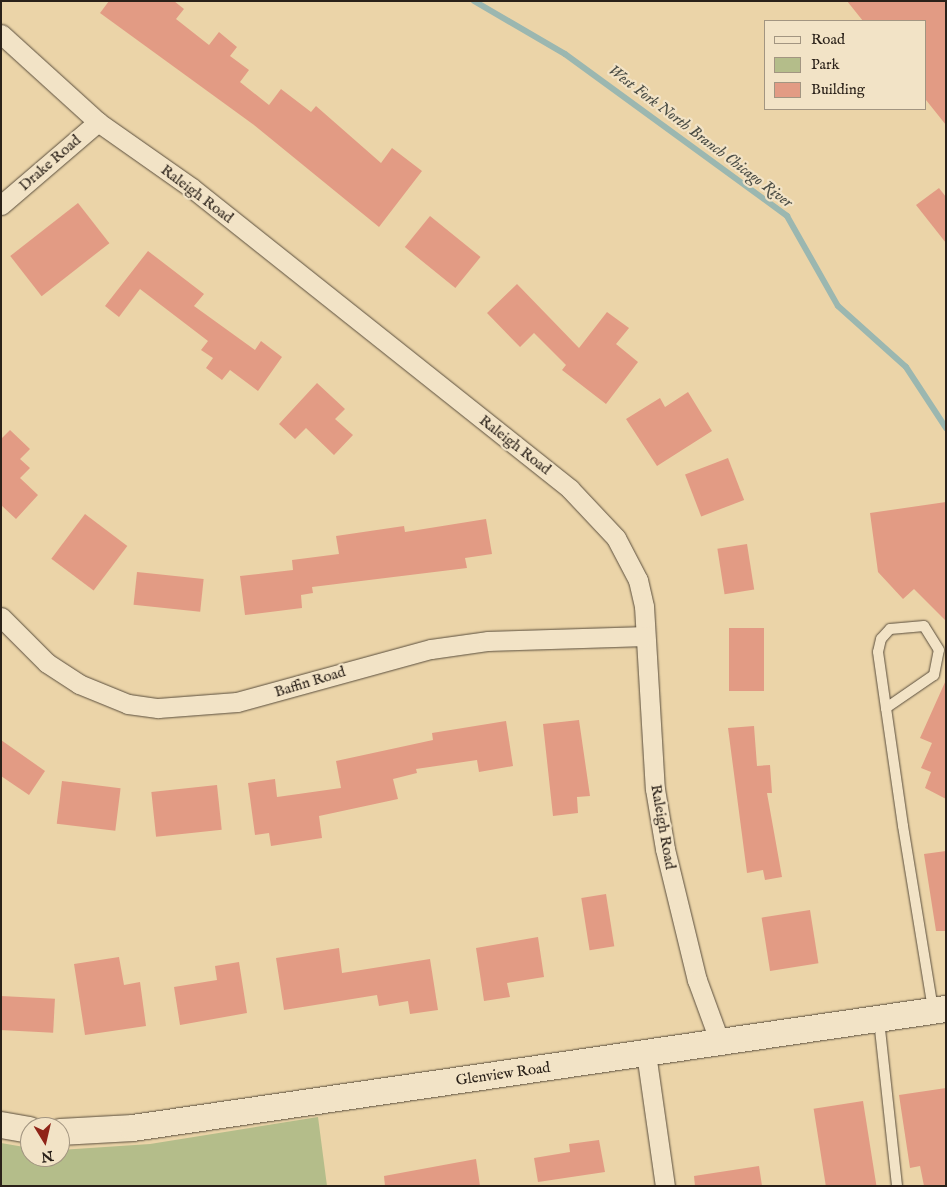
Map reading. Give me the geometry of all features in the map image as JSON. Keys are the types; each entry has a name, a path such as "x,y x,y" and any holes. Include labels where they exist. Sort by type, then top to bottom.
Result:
{"main road":[{"name":"Glenview Road","path":"70,1131 133,1128 940,1010"},
{"path":"1,1125 20,1128"}],"street":[{"name":"Raleigh Road","path":"1,34 98,122 192,188 570,489 630,560 644,606 654,789 665,849 697,980 720,1043"},
{"name":"Drake Road","path":"1,205 98,122"},
{"name":"Baffin Road","path":"1,617 47,663 79,684 128,704 158,708 237,702 431,649 488,641 646,636"},
{"path":"646,1053 665,1186"}],"lane":[{"path":"886,708 934,675 939,650 924,626 890,629 881,639 886,708 940,1010"},
{"path":"878,1019 897,1186"}],"green space":[{"path":"318,1117 327,1186 1,1186 1,1143 20,1146 20,1167 70,1167 70,1149 150,1144"}],"building":[{"path":"109,1 174,1 184,9 176,19 209,45 219,32 237,47 230,56 249,70 240,82 269,105 281,89 311,112 316,106 381,163 392,148 422,171 379,227 254,125 100,13"},
{"path":"847,1 946,1 946,125 927,101 927,20 862,20"},
{"path":"939,188 946,197 946,243 916,205"},
{"path":"78,203 109,243 42,296 10,256"},
{"path":"430,216 481,257 455,288 405,247"},
{"path":"148,251 204,294 194,306 255,350 261,341 282,357 258,391 230,370 222,380 206,368 213,358 201,350 208,341 140,289 119,317 105,306"},
{"path":"517,284 579,348 607,312 629,328 616,344 638,362 606,404 562,370 566,365 534,333 520,347 487,313"},
{"path":"317,383 345,409 335,419 353,435 334,455 306,428 295,439 279,424"},
{"path":"688,392 712,431 657,466 626,419 660,398 665,407"},
{"path":"10,430 30,449 20,459 30,468 20,478 38,495 16,519 1,505 1,439"},
{"path":"728,458 744,500 701,516 685,474"},
{"path":"946,502 946,621 914,589 903,599 878,572 870,513"},
{"path":"85,514 127,546 94,591 51,559"},
{"path":"486,519 492,554 465,558 467,568 312,587 313,593 301,595 302,608 245,615 240,576 293,570 292,560 339,554 336,536 404,526 405,532"},
{"path":"747,544 754,589 725,594 717,549"},
{"path":"137,572 204,579 200,612 134,605"},
{"path":"729,628 764,628 764,691 729,691"},
{"path":"946,680 946,799 925,788 931,772 921,768 932,743 920,738"},
{"path":"579,720 590,796 577,797 578,813 553,816 543,724"},
{"path":"506,721 513,766 479,772 477,760 416,769 417,773 393,779 398,799 319,816 322,838 271,846 269,833 255,835 248,783 275,779 277,797 341,788 336,761 433,740 432,733"},
{"path":"754,726 757,766 770,765 772,793 767,793 782,877 765,880 763,870 747,873 728,728"},
{"path":"1,740 45,771 29,795 1,776"},
{"path":"62,781 121,788 115,831 57,824"},
{"path":"217,785 222,830 156,837 151,792"},
{"path":"946,851 946,931 936,931 924,854"},
{"path":"606,894 614,946 590,950 581,898"},
{"path":"810,910 818,963 770,971 762,918"},
{"path":"538,937 544,977 507,983 510,997 484,1001 476,948"},
{"path":"339,948 342,973 430,959 438,1010 410,1014 408,1001 379,1006 377,995 284,1010 276,958"},
{"path":"119,957 124,985 140,982 146,1026 85,1035 74,964"},
{"path":"239,962 247,1013 180,1025 174,987 217,980 215,966"},
{"path":"1,996 55,999 53,1033 1,1030"},
{"path":"946,1088 946,1186 924,1186 920,1166 910,1168 899,1095"},
{"path":"863,1101 876,1186 826,1186 814,1109"},
{"path":"599,1140 605,1172 538,1182 534,1158 570,1152 569,1144"},
{"path":"476,1159 480,1186 385,1186 384,1176"},
{"path":"759,1166 762,1186 695,1186 694,1176"}],"waterway":[{"name":"West Fork North Branch Chicago River","path":"474,1 565,54 787,216 838,306 906,367 946,428"}]}
